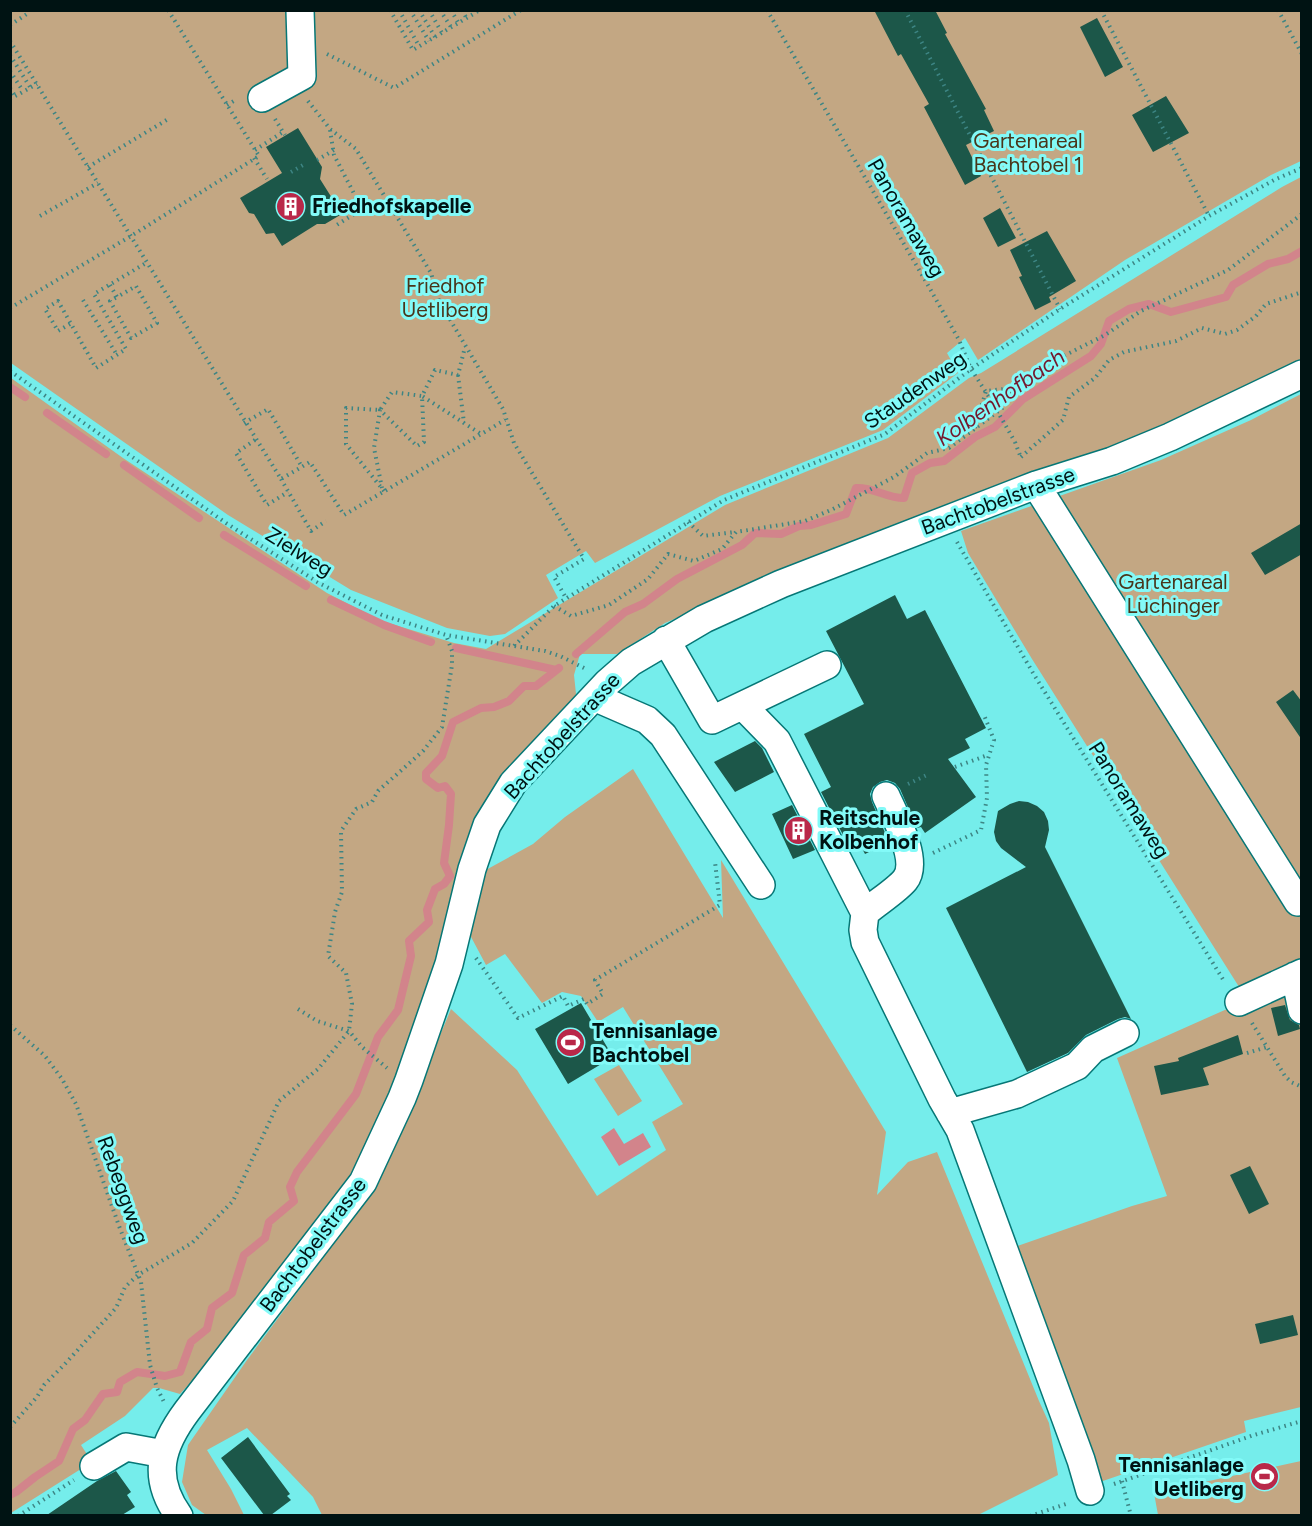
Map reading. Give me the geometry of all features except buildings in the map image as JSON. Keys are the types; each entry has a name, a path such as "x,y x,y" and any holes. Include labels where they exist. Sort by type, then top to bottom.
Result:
{"street":[{"path":"262,98 302,76 300,10"},
{"name":"Bachtobelstrasse","path":"164,1454 171,1435 187,1410 363,1182 402,1098 449,964 472,869 488,825 513,783 600,690 631,662 666,640 704,619 781,584 941,520 1036,485 1112,461 1170,437 1302,374"},
{"path":"1036,485 1298,902"},
{"path":"666,640 712,720 826,665"},
{"path":"600,690 647,720 663,735 761,885"},
{"path":"743,706 777,741 865,914 863,930 865,942 964,1141 1081,1460 1090,1491"},
{"path":"865,914 905,879 909,869 909,857 899,824 886,796"},
{"path":"1239,1002 1298,975 1302,1010"},
{"path":"950,1113 1017,1094 1077,1066 1093,1049 1125,1033"},
{"path":"94,1466 126,1447 164,1454 162,1478 165,1492 179,1515"}],"path":[{"path":"10,308 131,236 258,156 168,10"},
{"path":"390,10 413,50 459,24 476,11"},
{"path":"399,10 419,46"},
{"path":"410,10 429,40"},
{"path":"419,10 435,37"},
{"path":"429,10 442,33"},
{"path":"440,10 451,27"},
{"path":"451,10 459,24"},
{"path":"462,10 467,19"},
{"path":"301,46 322,52 394,88 521,10"},
{"name":"Panoramaweg","path":"767,10 925,280 959,340 972,369 1015,442"},
{"path":"904,10 1060,309"},
{"path":"1101,10 1209,216"},
{"path":"1278,10 1302,54"},
{"path":"10,25 30,12"},
{"path":"10,41 311,531 326,521"},
{"path":"10,55 30,87"},
{"path":"10,71 23,92"},
{"path":"10,88 13,97 37,84"},
{"path":"227,105 255,87 262,98"},
{"path":"304,96 330,129 356,149 430,273 439,301 502,409 514,443 584,559 554,577 566,598"},
{"path":"88,167 170,118"},
{"path":"255,150 284,133 278,125"},
{"path":"330,129 334,150 362,209 335,226"},
{"path":"317,160 334,150"},
{"path":"254,158 267,179"},
{"path":"291,172 303,165"},
{"name":"Staudenweg","path":"514,646 554,606 724,500 885,434 972,369 1060,309 1209,216 1276,179 1302,168"},
{"path":"40,216 98,183"},
{"path":"688,522 703,536 805,521 832,509 894,477 927,453 949,448 1005,406 1015,388 1038,369 1105,335 1141,311 1228,270 1285,224 1302,214"},
{"path":"70,324 58,332 45,309 58,302 96,368 126,349 94,294 146,263"},
{"path":"110,285 117,297"},
{"path":"136,286 157,323 131,338 110,301 117,297 136,286"},
{"path":"1020,457 1063,420 1069,397 1095,378 1109,360 1124,352 1176,340 1202,328 1225,334 1238,330 1256,316 1266,304 1302,292"},
{"path":"83,300 117,355"},
{"path":"464,423 458,375 466,346"},
{"path":"383,490 346,444 346,408 380,410 417,446 424,442 422,396 435,370 458,375"},
{"name":"Zielweg","path":"10,371 226,523 319,583 382,615 446,635 560,656 574,662 600,690"},
{"path":"975,428 986,391 1015,388"},
{"path":"383,490 374,448 380,410 392,392 422,396 481,434"},
{"path":"244,423 268,409 302,467"},
{"path":"280,479 310,462 344,515 505,420"},
{"path":"255,440 236,453 267,505 288,492"},
{"name":"Panoramaweg","path":"941,520 953,533 1033,673 1285,1076 1302,1088"},
{"path":"554,606 571,616 609,605 648,579 668,554 694,561 722,549 736,532"},
{"path":"10,1427 37,1397 44,1385 116,1308 125,1287 138,1275 192,1243 233,1201 279,1101 318,1069 349,1031 352,1004 346,973 328,956 335,912 342,892 341,831 356,809 372,802 378,791 423,751 442,727 452,651 446,635"},
{"path":"909,857 924,850 927,856 981,830 987,798 986,765 994,740 984,715"},
{"path":"955,767 989,754"},
{"path":"456,931 518,1018 563,996 568,1006 584,999 587,1004 603,994 596,980 720,905 714,855"},
{"path":"298,1009 317,1021 349,1031 384,1067"},
{"name":"Rebeggweg","path":"10,1025 45,1056 62,1079 76,1104 141,1281 150,1365 157,1388"},
{"path":"1247,1053 1267,1047"},
{"path":"1030,1515 1071,1502 1090,1491 1302,1421"},
{"path":"18,1515 94,1466"},
{"path":"1122,1482 1131,1515"}],"green space":[{"name":"Friedhof Uetliberg","path":"11,11 1301,11 1301,161 1271,175 1125,260 978,360 965,338 947,353 958,373 883,430 720,496 595,563 586,551 546,575 558,598 505,634 490,636 447,628 351,590 228,515 11,363"},
{"path":"1301,177 1301,362 1173,424 768,579 665,623 617,654 580,654 574,675 576,694 571,705 506,774 393,1097 354,1177 201,1371 180,1394 153,1388 125,1416 81,1445 92,1462 11,1513 11,378 123,458 327,593 382,621 454,643 486,649 725,505 888,438 969,378 981,373"},
{"name":"Gartenareal Lüchinger","path":"1301,394 1301,966 1241,990 1032,659 968,553 961,531 1161,460 1251,420"},
{"path":"633,769 723,918 721,860 886,1132 877,1195 908,1162 937,1152 1049,1423 1058,1475 978,1515 322,1515 313,1497 247,1428 207,1450 244,1515 206,1515 192,1505 182,1482 188,1445 247,1360 378,1184 451,1009 517,1070 597,1196 666,1150 652,1122 683,1104 623,1007 598,1022 581,996 562,992 542,1003 505,954 486,965 470,935 484,871 533,844 565,817"},
{"path":"1301,976 1301,1407 1244,1421 1246,1432 1097,1483 1012,1248 1167,1196 1117,1058"},
{"path":"619,1065 642,1101 618,1116 594,1079"},
{"name":"Tennisanlage Uetliberg","path":"1301,1461 1301,1515 1158,1515 1154,1493"}],"shaded area":[{"path":"614,1128 624,1144 643,1133 651,1147 619,1166 601,1137"}],"waterway":[{"name":"Kolbenhofbach","path":"576,654 625,612 643,604 677,579 742,545 755,533 781,534 799,526 811,525 846,514 856,488 904,498 912,473 930,463 944,461 975,437 995,427 1023,399 1091,356 1101,344 1109,321 1129,309 1149,304 1171,312 1226,297 1233,285 1268,264 1288,259 1302,251"},
{"path":"10,387 25,397"},
{"path":"47,413 106,454"},
{"path":"124,465 199,518"},
{"path":"224,535 306,586"},
{"path":"331,600 384,625 431,642"},
{"path":"456,648 556,670"},
{"name":"Kolbenhofbach","path":"10,1495 59,1461 73,1429 85,1420 103,1394 117,1392 120,1382 137,1372 165,1376 180,1372 191,1342 207,1329 212,1308 232,1293 244,1255 265,1238 269,1222 294,1201 290,1187 297,1172 356,1094 378,1037 398,1010 411,956 409,941 429,922 427,910 435,889 444,884 450,876 444,863 451,794 445,786 438,788 426,779 426,773 442,756 453,722 481,708 494,707 509,701 524,686 536,686 559,668"}],"place":[{"name":"Friedhofskapelle","path":"291,206"},
{"name":"Reitschule Kolbenhof","path":"798,830"},
{"name":"Tennisanlage Bachtobel","path":"571,1043"},
{"name":"Tennisanlage Uetliberg","path":"1265,1477"}],"park label":[{"name":"Gartenareal Bachtobel 1","path":"1028,153"}]}
